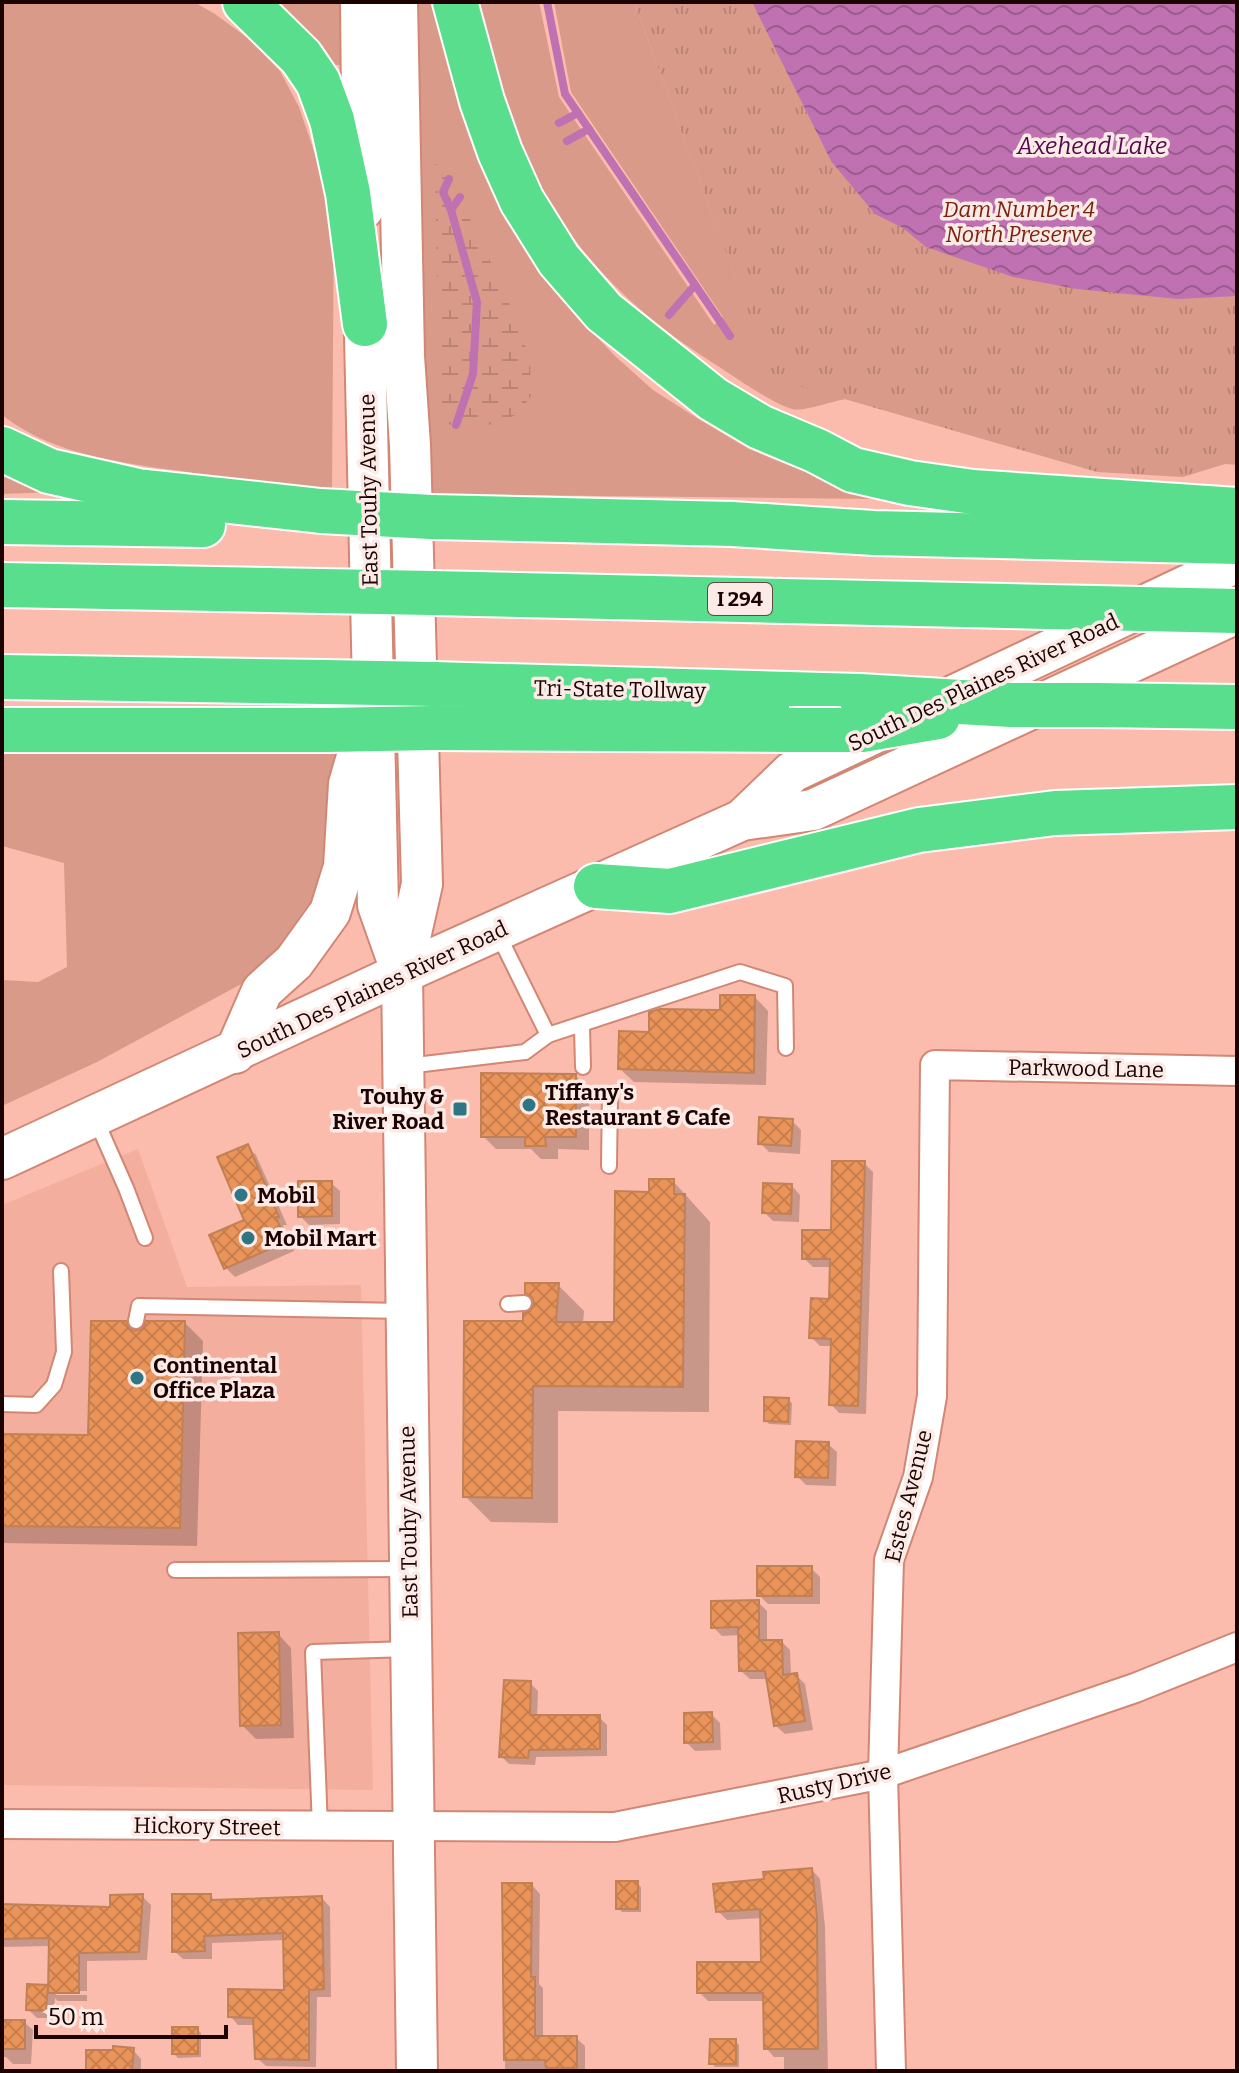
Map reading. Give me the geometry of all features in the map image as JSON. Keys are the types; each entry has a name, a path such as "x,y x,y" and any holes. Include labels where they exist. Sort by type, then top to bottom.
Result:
{"highway":[{"path":"245,2 301,57 318,82 332,120 348,193 365,324"},
{"path":"455,2 482,101 500,152 522,201 559,260 604,312 713,399 760,427 853,470 910,483 973,492 1237,510"},
{"path":"2,449 49,471 138,491 321,520"},
{"path":"2,522 321,520 737,541 874,533 1237,542"},
{"name":"I 294","path":"2,585 1237,612"},
{"name":"Tri-State Tollway","path":"2,677 433,684 860,696 1011,705 1237,707"},
{"path":"2,730 862,730 1011,705"},
{"path":"596,886 670,891 919,830 1055,813 1237,807"}],"main road":[{"name":"East Touhy Avenue","path":"361,2 378,905 402,973"},
{"name":"East Touhy Avenue","path":"397,2 404,356 410,445 422,884 402,973 404,1311 417,2071"},
{"name":"South Des Plaines River Road","path":"742,820 792,772 1237,562"},
{"name":"South Des Plaines River Road","path":"2,1159 402,973 742,820 813,810 1237,612"},
{"path":"235,1053 262,991 294,962 330,912 344,867 349,784 373,699"}],"street":[{"name":"Parkwood Lane","path":"935,1065 1237,1071"},
{"name":"Estes Avenue","path":"891,2071 883,1774 889,1560 918,1477 932,1396 935,1065"},
{"name":"Rusty Drive","path":"412,1827 615,1827 883,1774 1135,1688 1237,1647"},
{"name":"Hickory Street","path":"2,1824 412,1827"}],"lane":[{"path":"496,931 548,1035"},
{"path":"402,1066 525,1052 548,1035 740,972 785,986 786,1048"},
{"path":"582,1026 583,1067"},
{"path":"609,1166 610,1093"},
{"path":"93,1115 145,1238"},
{"path":"2,1404 36,1405 54,1385 64,1352 61,1271"},
{"path":"508,1304 524,1303"},
{"path":"136,1321 139,1306 404,1311"},
{"path":"175,1570 409,1569"},
{"path":"320,1827 313,1652 410,1649"}],"shaded area":[{"path":"138,1149 187,1287 361,1285 373,1790 2,1785 2,1205"}],"green space":[{"path":"9,2 194,2 249,39 280,71 299,107 334,210 332,491 223,478 90,456 44,440 2,415 2,5"},
{"path":"269,2 347,2 349,65 325,65"},
{"path":"412,2 434,2 538,265 576,315 653,390 700,420 749,449 806,472 876,492 875,499 425,494"},
{"path":"479,2 539,2 559,97 714,325 723,317 571,92 554,2 634,2 772,377 846,399 797,410 773,401 679,340 618,289 592,261 547,199 512,126 493,64"},
{"name":"Dam Number 4 North Preserve","path":"634,2 1237,2 1237,465 1225,464 1183,477 1097,472 772,378"},
{"path":"435,164 444,166 502,285 530,358 531,396 518,414 475,428 446,424 440,414"},
{"path":"2,467 58,492 2,494"},
{"path":"337,752 335,842 307,922 256,976 97,1062 2,1106 2,980 38,982 67,967 64,863 2,846 2,753"}],"water":[{"name":"Axehead Lake","path":"752,2 1237,2 1237,296 1178,299 1077,289 1013,277 926,247 903,228 875,214 831,161"}],"building":[{"path":"720,995 755,995 754,1073 618,1069 619,1031 649,1032 649,1012 660,1009 720,1010"},
{"name":"Tiffany's Restaurant & Cafe","path":"481,1073 576,1074 576,1137 545,1137 546,1146 525,1146 525,1137 481,1137"},
{"path":"759,1117 793,1119 791,1146 758,1144"},
{"path":"248,1144 279,1217 276,1217 286,1242 224,1269 209,1235 244,1220 217,1157"},
{"path":"832,1161 865,1161 858,1406 829,1405 831,1339 809,1338 811,1298 829,1299 830,1259 802,1259 802,1230 831,1230"},
{"path":"649,1179 674,1179 674,1194 685,1194 683,1387 533,1386 532,1498 463,1497 464,1321 523,1321 523,1313 530,1311 534,1303 532,1297 525,1293 525,1283 559,1283 556,1322 614,1322 615,1191 649,1192"},
{"path":"298,1181 332,1181 332,1216 298,1217"},
{"path":"763,1183 792,1184 791,1214 762,1213"},
{"name":"Continental Office Plaza","path":"91,1321 126,1321 129,1328 135,1331 143,1328 146,1321 185,1321 180,1528 2,1526 2,1434 88,1435"},
{"path":"764,1397 789,1398 788,1422 764,1421"},
{"path":"796,1441 829,1442 828,1478 795,1477"},
{"path":"757,1566 812,1566 812,1596 757,1596"},
{"path":"759,1600 759,1640 782,1640 783,1675 797,1673 805,1721 774,1726 765,1671 739,1671 738,1627 711,1628 711,1601"},
{"path":"279,1632 281,1725 240,1726 238,1633"},
{"path":"504,1680 531,1681 530,1715 600,1715 600,1749 529,1750 528,1758 499,1757"},
{"path":"712,1712 713,1742 684,1743 684,1713"},
{"path":"812,1868 817,1917 818,2049 764,2049 763,1993 697,1993 697,1962 761,1962 760,1909 716,1912 713,1884 764,1879 763,1872"},
{"path":"616,1881 638,1881 638,1909 616,1909"},
{"path":"502,1883 532,1883 531,1977 535,1977 535,2036 577,2036 577,2068 546,2068 545,2060 504,2060"},
{"path":"143,1894 139,1952 79,1953 79,1993 48,1993 49,1938 2,1939 2,1904 110,1907 110,1895"},
{"path":"172,1894 211,1894 211,1900 322,1896 324,1989 309,1990 309,2060 255,2059 253,2018 228,2017 228,1989 284,1990 283,1933 204,1936 205,1951 172,1952"},
{"path":"27,1984 48,1985 46,2011 26,2010"},
{"path":"2,2020 25,2020 25,2049 2,2049"},
{"path":"172,2027 198,2027 198,2054 172,2054"},
{"path":"710,2039 736,2039 736,2064 709,2064"},
{"path":"113,2046 134,2048 132,2071 86,2071 86,2050 113,2050"}],"waterway":[{"path":"547,2 565,94 730,336"},
{"path":"559,123 578,113"},
{"path":"567,141 589,129"},
{"path":"449,179 443,192 451,210"},
{"path":"456,425 473,374 477,302 451,210 460,197"},
{"path":"669,315 695,285"}],"place":[{"name":"Tiffany's Restaurant & Cafe","path":"529,1105"},
{"name":"Touhy & River Road","path":"460,1109"},
{"name":"Mobil","path":"241,1195"},
{"name":"Mobil Mart","path":"248,1238"},
{"name":"Continental Office Plaza","path":"137,1378"}]}
